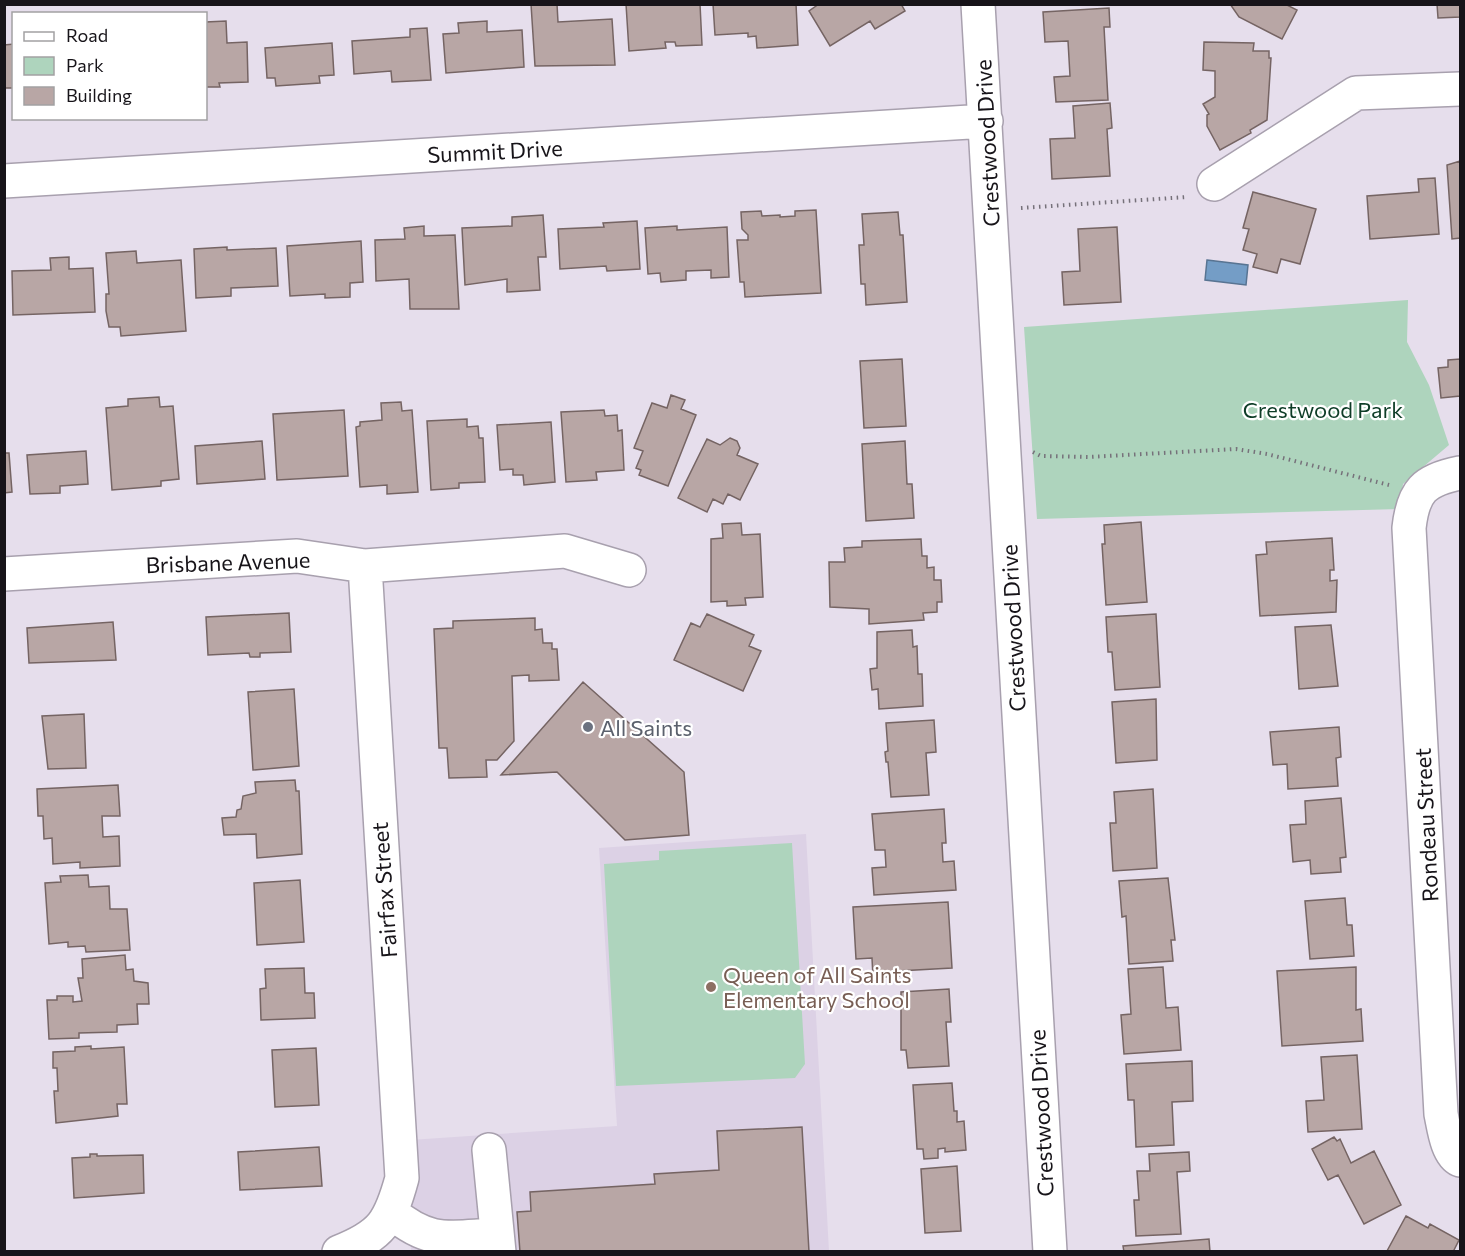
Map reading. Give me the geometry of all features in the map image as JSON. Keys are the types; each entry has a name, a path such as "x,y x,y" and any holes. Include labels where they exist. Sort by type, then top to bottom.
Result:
{"street":[{"name":"Crestwood Drive","path":"978,4 1050,1251"},
{"path":"1214,184 1356,93 1461,89"},
{"name":"Summit Drive","path":"4,182 986,121"},
{"path":"1419,490 1440,477 1461,473"},
{"name":"Rondeau Street","path":"1419,490 1411,508 1409,528 1441,1102 1446,1136 1458,1159"},
{"name":"Brisbane Avenue","path":"4,574 297,556 365,566 565,551 629,570"},
{"name":"Fairfax Street","path":"365,566 402,1178 392,1213"},
{"path":"339,1251 368,1240 392,1213 410,1227 432,1238 498,1243 489,1150"}],"path":[{"path":"990,210 1184,198 1214,184"},
{"path":"1002,439 1041,456 1088,457 1236,449 1267,454 1365,481 1419,490"}],"shaded area":[{"name":"Queen of All Saints Elementary School","path":"806,834 829,1251 411,1251 410,1140 617,1126 599,848"}],"green space":[{"name":"Crestwood Park","path":"1408,300 1407,342 1429,385 1449,445 1403,484 1400,509 1037,519 1024,327"},
{"path":"792,843 805,1064 795,1078 616,1086 604,864 659,860 659,851"}],"water":[{"path":"1207,260 1248,265 1246,285 1205,280"}],"building":[{"path":"531,4 557,4 558,22 612,19 615,65 535,66"},
{"path":"626,4 700,4 702,45 676,46 675,42 665,42 666,48 629,51"},
{"path":"713,4 796,4 798,45 757,48 756,36 748,37 748,33 715,35"},
{"path":"819,4 901,4 905,11 875,29 870,21 830,46 809,11"},
{"path":"1230,4 1285,4 1297,10 1282,39 1239,17"},
{"path":"1437,4 1460,4 1460,17 1438,18"},
{"path":"1109,8 1110,27 1104,27 1108,100 1056,102 1054,77 1070,76 1068,41 1045,42 1043,12"},
{"path":"226,21 227,43 247,42 248,82 219,83 220,87 207,87 207,22"},
{"path":"487,21 487,32 522,30 524,67 446,73 443,34 459,33 458,23"},
{"path":"427,28 431,80 392,82 391,71 354,74 352,41 410,37 410,29"},
{"path":"1204,42 1254,43 1253,51 1269,51 1269,58 1271,58 1267,120 1250,130 1251,133 1220,150 1207,126 1207,115 1209,114 1203,104 1215,97 1215,71 1203,70"},
{"path":"332,43 334,75 319,76 320,83 276,86 275,78 267,78 265,48"},
{"path":"12,44 12,88 4,88 4,45"},
{"path":"1110,103 1112,128 1107,129 1110,176 1052,179 1050,139 1075,138 1073,106"},
{"path":"1460,161 1460,238 1452,239 1447,165"},
{"path":"1435,178 1439,234 1370,239 1367,196 1419,192 1418,179"},
{"path":"1253,192 1316,209 1300,264 1281,259 1277,273 1253,267 1257,254 1243,250 1249,229 1243,228"},
{"path":"816,210 821,293 745,297 744,282 740,282 737,240 748,240 748,235 742,229 741,212 761,211 762,216 780,215 780,217 795,216 795,211"},
{"path":"898,212 900,235 903,235 907,302 866,305 865,284 861,284 859,245 864,245 862,214"},
{"path":"543,215 546,257 538,257 540,290 507,292 507,279 465,285 462,228 512,226 512,217"},
{"path":"637,221 640,269 607,271 606,266 560,269 558,229 604,227 603,223"},
{"path":"424,226 424,236 455,235 459,309 410,309 409,279 376,281 375,240 405,239 404,228"},
{"path":"677,226 677,230 727,227 729,277 711,278 711,270 686,271 686,280 661,282 660,273 648,274 645,228"},
{"path":"1117,227 1121,302 1064,305 1062,272 1080,271 1078,229"},
{"path":"361,241 363,282 350,283 350,297 325,298 325,294 290,296 287,246"},
{"path":"227,247 227,250 276,248 278,286 231,288 231,296 196,298 194,249"},
{"path":"136,251 137,263 181,260 186,331 121,336 120,327 109,327 106,311 106,294 109,294 106,253"},
{"path":"69,257 69,269 93,268 95,312 13,315 12,271 51,270 50,258"},
{"path":"902,359 906,426 864,428 860,361"},
{"path":"1460,359 1460,396 1441,398 1438,368 1448,367 1448,360"},
{"path":"671,395 685,400 681,409 696,415 668,486 639,475 641,470 636,468 643,451 634,448 652,403 667,408"},
{"path":"159,397 160,407 173,406 179,479 161,481 161,486 112,490 106,408 128,406 128,399"},
{"path":"401,402 402,411 412,410 418,492 387,494 387,485 360,487 356,427 360,426 360,422 382,420 381,403"},
{"path":"344,410 348,476 277,480 273,414"},
{"path":"604,410 605,416 617,415 618,431 622,430 624,470 596,472 597,480 566,482 561,412"},
{"path":"467,419 467,427 478,426 479,438 483,438 485,482 459,483 459,488 431,490 427,421"},
{"path":"551,422 555,482 524,485 523,475 513,475 513,469 500,470 497,425"},
{"path":"730,438 737,441 740,448 737,455 758,464 740,500 728,494 723,504 713,499 707,512 678,498 707,439 720,445"},
{"path":"262,441 265,479 197,484 195,446"},
{"path":"905,441 907,484 912,484 914,518 866,521 862,444"},
{"path":"86,451 88,484 60,486 60,493 30,494 27,455"},
{"path":"4,453 9,453 12,492 4,493"},
{"path":"1141,522 1147,602 1106,605 1102,544 1105,544 1104,525"},
{"path":"741,523 742,535 760,534 763,597 745,598 746,605 727,606 727,601 711,602 711,539 723,538 722,524"},
{"path":"1332,538 1334,570 1330,570 1330,581 1337,580 1336,612 1260,616 1256,555 1267,554 1266,542"},
{"path":"921,539 922,556 927,556 927,568 934,567 934,580 941,580 942,602 937,602 937,612 923,613 924,620 869,624 869,609 830,607 829,562 845,562 844,548 862,547 862,541"},
{"path":"289,613 291,652 260,653 260,657 250,657 249,653 208,655 206,617"},
{"path":"707,614 754,635 749,646 761,651 743,691 674,660 691,623 700,627"},
{"path":"1156,614 1160,687 1115,690 1112,652 1108,652 1106,617"},
{"path":"535,618 535,630 542,629 543,643 552,643 552,649 557,649 559,680 529,681 529,675 512,676 514,741 497,760 486,760 487,777 449,778 447,748 439,748 434,629 453,628 453,621"},
{"path":"113,622 116,660 29,663 27,628"},
{"path":"1331,625 1338,686 1299,689 1295,627"},
{"path":"912,630 913,647 917,646 918,674 922,674 923,706 879,709 878,689 872,690 870,669 877,668 877,632"},
{"name":"All Saints","path":"583,682 684,772 689,835 625,840 557,772 501,775"},
{"path":"294,689 299,766 253,770 248,692"},
{"path":"1156,699 1157,760 1116,763 1112,702"},
{"path":"84,714 86,768 48,769 42,716"},
{"path":"934,720 936,752 926,753 929,795 891,797 885,752 888,751 886,723"},
{"path":"1339,727 1341,757 1336,758 1338,786 1288,789 1287,764 1273,765 1270,732"},
{"path":"295,780 296,791 299,791 302,854 257,858 256,834 224,835 222,818 236,817 237,810 241,809 243,796 256,793 255,782"},
{"path":"118,785 120,816 102,816 103,837 119,836 120,866 80,868 80,862 53,864 52,838 44,839 43,816 38,816 37,789"},
{"path":"1153,789 1157,868 1113,871 1110,823 1116,823 1114,792"},
{"path":"1341,798 1346,857 1340,858 1341,872 1311,874 1310,860 1293,862 1290,825 1306,824 1305,801"},
{"path":"944,809 946,843 942,843 943,862 954,861 956,890 874,895 872,868 886,867 885,850 875,850 872,814"},
{"path":"88,875 89,887 109,886 110,909 127,909 130,950 86,952 85,946 68,947 68,942 49,944 45,883 61,882 60,876"},
{"path":"1168,878 1175,940 1171,940 1173,961 1129,964 1126,916 1122,917 1119,881"},
{"path":"300,880 304,942 257,945 254,883"},
{"path":"1345,898 1347,925 1352,925 1354,956 1310,959 1305,901"},
{"path":"948,902 952,968 898,971 899,976 873,978 872,958 856,959 853,907"},
{"path":"125,955 126,970 133,969 134,981 148,983 149,1004 137,1004 138,1024 117,1025 117,1032 79,1033 79,1038 49,1039 47,1000 57,1000 57,996 73,996 73,1002 82,1001 78,978 83,978 82,959"},
{"path":"1163,967 1166,1008 1178,1007 1181,1050 1124,1054 1121,1015 1131,1014 1128,969"},
{"path":"1356,967 1356,1010 1361,1009 1363,1041 1282,1046 1277,971"},
{"path":"304,968 305,993 314,993 315,1018 261,1020 260,989 266,988 265,969"},
{"path":"949,989 951,1022 946,1022 949,1066 908,1068 906,1050 901,1050 901,992"},
{"path":"91,1046 91,1049 124,1047 127,1104 117,1104 118,1116 56,1123 54,1091 58,1091 57,1068 53,1068 53,1052 75,1051 75,1047"},
{"path":"316,1048 319,1105 275,1107 272,1050"},
{"path":"1357,1055 1362,1129 1308,1132 1306,1101 1324,1100 1321,1057"},
{"path":"1192,1061 1193,1101 1172,1102 1174,1145 1136,1147 1134,1100 1128,1100 1126,1064"},
{"path":"952,1083 957,1122 964,1121 966,1150 945,1152 945,1148 938,1149 938,1158 924,1159 923,1149 917,1149 913,1085"},
{"path":"802,1127 809,1252 520,1252 517,1212 531,1211 530,1192 655,1184 654,1174 719,1170 717,1131"},
{"path":"1334,1137 1337,1141 1340,1139 1351,1163 1374,1151 1401,1205 1364,1224 1338,1175 1328,1180 1312,1149"},
{"path":"319,1147 322,1186 240,1190 238,1152"},
{"path":"1189,1152 1190,1171 1177,1172 1181,1234 1136,1236 1134,1200 1139,1200 1137,1171 1150,1171 1149,1154"},
{"path":"90,1154 97,1154 97,1156 143,1155 144,1193 74,1198 72,1158 90,1157"},
{"path":"957,1166 961,1231 925,1233 921,1169"},
{"path":"1406,1216 1428,1228 1430,1224 1459,1240 1453,1252 1387,1251"},
{"path":"1209,1239 1210,1252 1124,1252 1123,1246"}],"place":[{"name":"All Saints","path":"588,727"},
{"name":"Queen of All Saints Elementary School","path":"711,987"}]}
